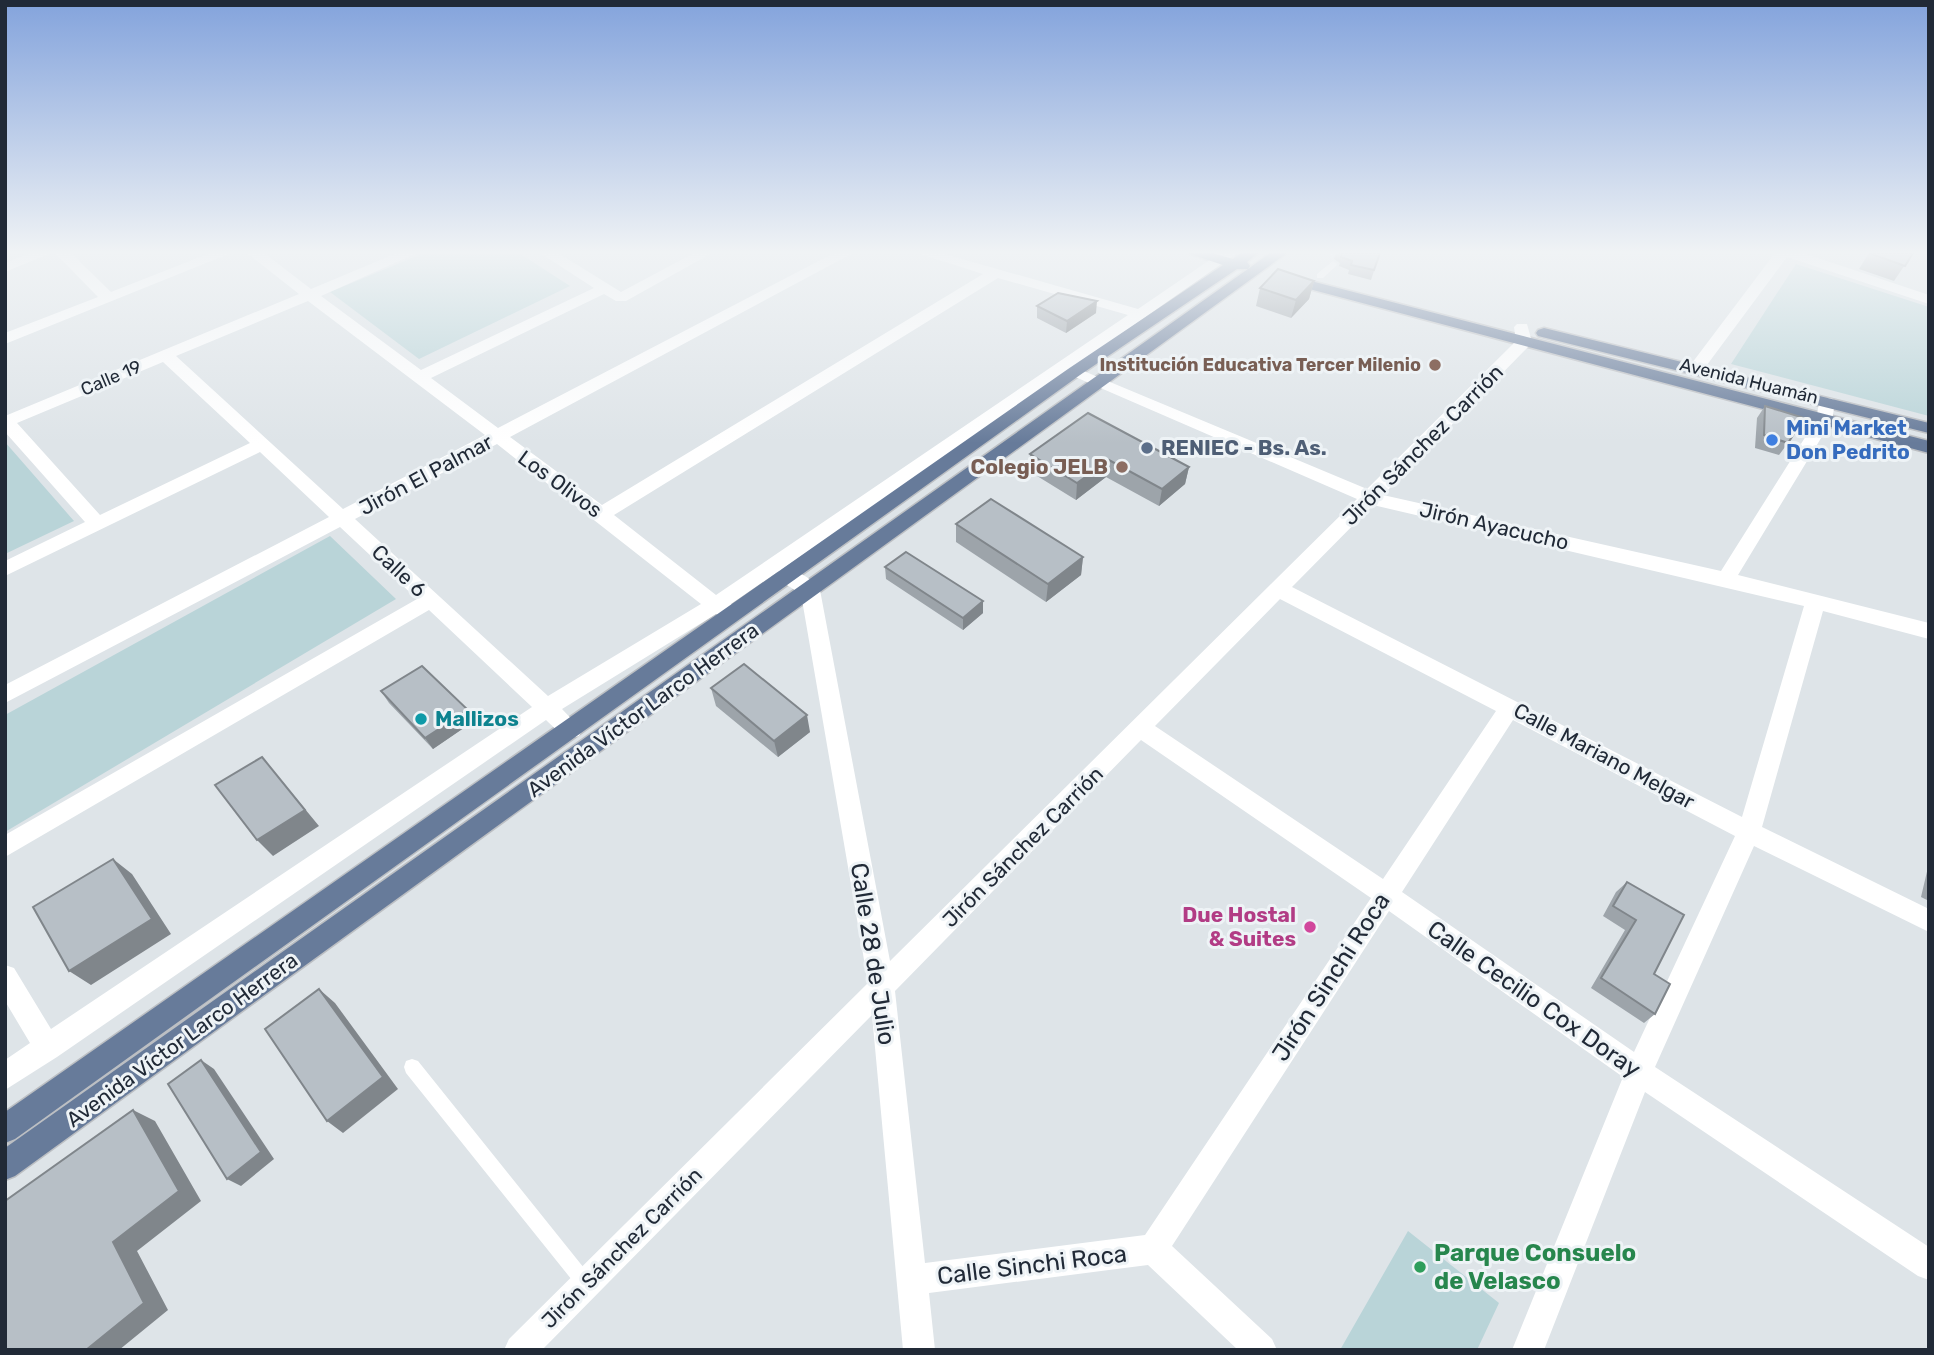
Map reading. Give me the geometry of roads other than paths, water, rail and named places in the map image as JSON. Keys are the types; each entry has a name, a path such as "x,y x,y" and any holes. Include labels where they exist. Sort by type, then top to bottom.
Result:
{"main road":[{"name":"Avenida Víctor Larco Herrera","path":"5,1129 571,730 723,609 786,575 1074,372 1159,316"},
{"name":"Avenida Víctor Larco Herrera","path":"5,1166 1100,384 1180,316"},
{"name":"Avenida Huamán","path":"1450,316 1826,412 1929,428"},
{"name":"Avenida Huamán","path":"1523,335 1695,370 1929,447"}],"street":[{"path":"5,339 64,316"},
{"name":"Calle 19","path":"6,422 257,316"},
{"name":"Los Olivos","path":"339,316 723,609"},
{"path":"418,378 546,316"},
{"name":"Jirón El Palmar","path":"5,695 727,316"},
{"path":"601,514 925,316"},
{"name":"Avenida Víctor Larco Herrera","path":"5,1076 546,708 723,609 1137,316"},
{"path":"1695,370 1736,316"},
{"name":"Jirón Sánchez Carrión","path":"520,1350 1371,498 1523,335"},
{"name":"Calle 6","path":"165,355 571,730"},
{"name":"Jirón Ayacucho","path":"1074,372 1371,498 1726,579 1929,631"},
{"path":"1726,579 1826,412"},
{"path":"6,422 98,525"},
{"path":"5,569 262,444"},
{"path":"786,575 810,590"},
{"name":"Calle 28 de Julio","path":"810,590 882,988 919,1350"},
{"name":"Calle Mariano Melgar","path":"1280,590 1749,832 1929,921"},
{"path":"5,847 431,600"},
{"path":"1528,1350 1639,1072 1749,832 1815,603"},
{"name":"Jirón Sinchi Roca","path":"1153,1249 1510,707"},
{"name":"Calle Cecilio Cox Doray","path":"1142,729 1385,894 1639,1072 1929,1265"},
{"path":"5,977 48,1048"},
{"path":"1153,1249 1261,1350"},
{"name":"Calle Sinchi Roca","path":"911,1280 1153,1249"}],"lane":[{"path":"412,1067 586,1284"}],"place":[{"name":"Institución Educativa Tercer Milenio","path":"1435,365"},
{"name":"Mini Market Don Pedrito","path":"1772,440"},
{"name":"RENIEC - Bs. As.","path":"1147,448"},
{"name":"Colegio JELB","path":"1122,467"},
{"name":"Mallizos","path":"421,719"},
{"name":"Due Hostal & Suites","path":"1310,927"},
{"name":"Parque Consuelo de Velasco","path":"1420,1267"}]}
